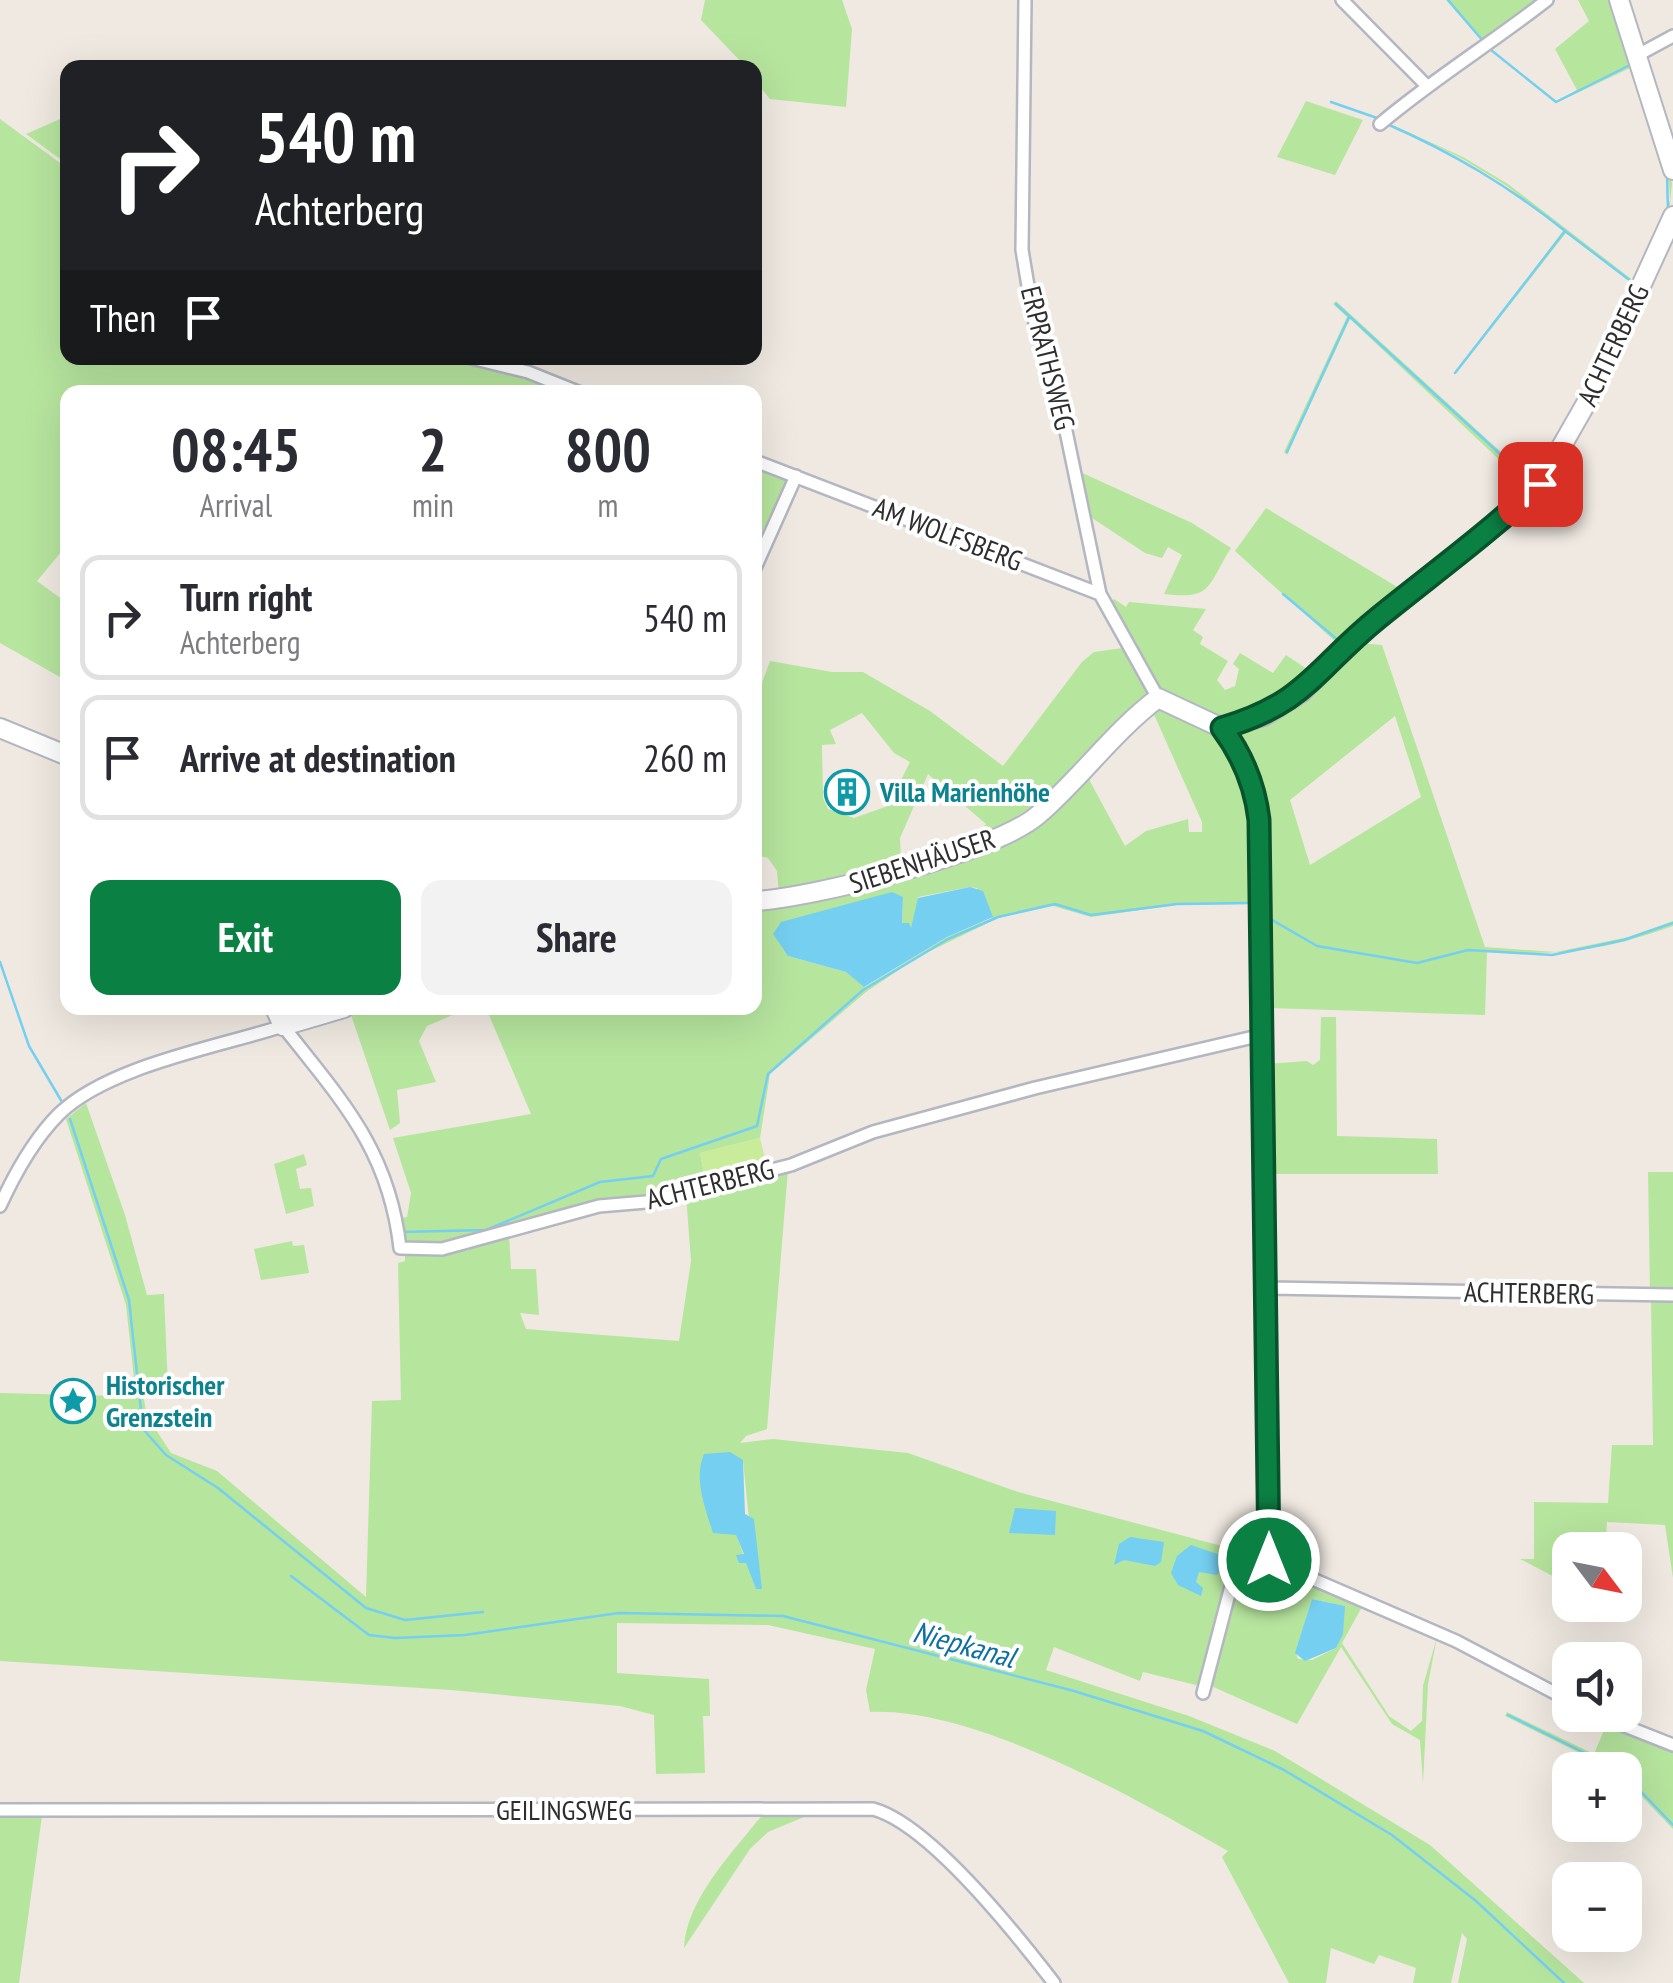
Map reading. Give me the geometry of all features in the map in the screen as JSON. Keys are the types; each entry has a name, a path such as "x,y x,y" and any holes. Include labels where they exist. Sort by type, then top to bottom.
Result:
{"street":[{"name":"ERPRATHSWEG","path":"1025,0 1022,250 1033,316 1062,412 1100,594 1158,698"},
{"path":"1342,0 1426,85"},
{"path":"1380,124 1426,85 1488,47 1546,0"},
{"path":"1619,0 1673,170"},
{"path":"1636,56 1673,36"},
{"name":"ACHTERBERG","path":"1222,728 1264,716 1302,692 1352,638 1504,518 1540,484 1592,393 1673,216"},
{"path":"500,365 560,385"},
{"name":"AM WOLFSBERG","path":"762,464 1100,594"},
{"path":"762,552 796,476"},
{"path":"1158,698 1222,728 1236,746 1257,806 1269,1560"},
{"name":"SIEBENHÄUSER","path":"762,900 831,891 999,838 1035,818 1158,698"},
{"path":"0,728 60,753"},
{"path":"278,1015 283,1026"},
{"path":"0,1206 35,1144 60,1114 87,1094 121,1078 320,1015"},
{"name":"ACHTERBERG","path":"283,1026 370,1143 395,1200 400,1248 417,1249 442,1249 598,1206 664,1197 791,1164 872,1132 1035,1088 1262,1035"},
{"name":"ACHTERBERG","path":"1265,1288 1673,1295"},
{"path":"1203,1693 1241,1548 1456,1641 1552,1692"},
{"path":"1640,1732 1673,1745"},
{"name":"GEILINGSWEG","path":"0,1810 873,1810 893,1814 926,1838 1054,1983"}],"green space":[{"path":"705,0 842,0 852,29 846,107 770,99 762,89 762,60 739,60 701,20"},
{"path":"1446,0 1539,0 1482,41"},
{"path":"1578,0 1615,0 1672,183 1669,214 1635,285 1566,233 1455,375 1563,231 1507,186 1461,158 1386,122 1463,157 1508,184 1634,281 1670,200 1669,184 1630,68 1556,103 1490,50 1556,101 1577,90 1555,49 1589,21"},
{"path":"1306,101 1363,120 1335,175 1277,157"},
{"path":"0,119 60,163 60,365 488,365 554,385 60,385 60,553 37,581 60,598 60,677 0,643"},
{"path":"60,119 60,159 26,134"},
{"path":"1336,301 1525,474 1529,484 1505,512 1409,587 1405,585 1504,509 1525,484 1350,319 1287,455 1284,452 1347,317 1333,304"},
{"path":"762,465 793,476 762,539"},
{"path":"1078,471 1192,523 1231,548 1207,588 1192,595 1164,594 1182,555 1168,547 1162,558 1145,553 1086,514"},
{"path":"1266,508 1404,591 1338,644 1235,551"},
{"path":"1114,599 1126,607 1129,602 1206,609 1193,630 1203,637 1200,644 1228,661 1217,680 1225,690 1235,686 1239,669 1233,664 1240,653 1273,673 1286,655 1313,673 1284,698 1249,716 1215,720 1162,695 1109,605"},
{"path":"1357,643 1382,645 1485,947 1556,952 1628,937 1673,921 1673,926 1581,950 1560,952 1538,953 1487,952 1485,1015 1267,1008 1264,831 1249,764 1235,734","holes":["1395,716 1421,797 1310,865 1290,800"]},
{"path":"1123,648 1149,689 1114,736 1072,777 1024,812 973,840 986,824 928,774 900,838 901,862 779,895 777,871 768,858 762,857 762,683 770,661 832,672 863,672 930,711 1003,766 1082,662 1094,652","holes":["862,713 894,753 910,762 888,806 854,818 828,809 823,798 822,745 836,744 830,730"]},
{"path":"1152,710 1189,719 1215,734 1233,754 1245,779 1251,808 1252,904 1177,905 1091,917 1053,906 1000,917 918,957 866,992 770,1074 760,1138 700,1153 706,1183 434,1247 402,1244 401,1218 407,1217 411,1193 393,1138 531,1114 489,1015 762,1015 762,903 1029,830 1055,813 1057,799 1085,772 1125,846 1146,831 1188,819 1189,832 1202,832 1202,822","holes":["970,887 977,888 992,918 947,937 865,987 846,972 788,956 903,897 902,924 910,928 916,922 918,897"]},
{"path":"351,1015 453,1015 427,1026 419,1041 436,1082 397,1090 400,1123 390,1130"},
{"path":"1321,1017 1336,1017 1337,1136 1437,1139 1438,1174 1269,1174 1268,1064 1307,1061 1313,1065 1320,1060"},
{"path":"86,1103 125,1215 147,1295 164,1294 168,1388 142,1389 147,1416 171,1453 217,1471 366,1597 372,1401 401,1400 398,1263 405,1261 405,1252 509,1234 511,1269 536,1269 539,1315 520,1313 526,1329 679,1341 691,1261 686,1195 788,1169 767,1429 746,1436 740,1443 773,1439 908,1453 1018,1492 1237,1550 1200,1686 1143,1672 1140,1681 1054,1647 1046,1670 1189,1716 1275,1751 1430,1845 1584,1983 1458,1983 1467,1939 1462,1933 1451,1983 1413,1983 1416,1968 1379,1955 1374,1964 1331,1948 1326,1983 1289,1983 1222,1857 1228,1851 1101,1782 1004,1740 911,1714 870,1712 866,1690 875,1649 768,1625 617,1623 617,1673 709,1679 710,1716 703,1716 705,1773 656,1774 654,1715 620,1706 451,1690 0,1661 0,1393 117,1396 118,1387 135,1388 126,1305 66,1119","holes":["743,1460 756,1589 736,1534 713,1519"]},
{"path":"760,1138 767,1167 706,1183 700,1153"},
{"path":"304,1154 307,1165 296,1169 300,1189 311,1188 314,1206 286,1214 274,1164"},
{"path":"1648,1172 1673,1172 1673,1290 1650,1290"},
{"path":"292,1241 293,1246 304,1245 309,1273 261,1280 254,1249"},
{"path":"1651,1299 1673,1299 1673,1578 1665,1525 1607,1522 1606,1532 1552,1532 1552,1576 1520,1559 1534,1559 1534,1502 1608,1503 1612,1445 1653,1445"},
{"path":"1248,1554 1363,1605 1342,1643 1389,1716 1411,1731 1422,1721 1423,1686 1437,1637 1428,1684 1423,1783 1420,1740 1392,1724 1341,1647 1297,1724 1209,1685 1241,1557","holes":["1312,1599 1345,1606 1336,1648 1312,1660 1298,1659 1296,1653"]},
{"path":"1507,1712 1590,1752 1578,1752 1505,1716"},
{"path":"1603,1732 1630,1732 1673,1749 1673,1829 1642,1797 1642,1752 1595,1752"},
{"path":"763,1814 811,1814 768,1832 750,1849 684,1948 702,1894"},
{"path":"0,1816 42,1816 19,1983 0,1983"}],"water":[{"path":"970,887 983,891 993,917 947,937 864,987 846,972 788,956 773,934 781,922 892,892 903,897 902,923 909,923 911,928 918,898"},
{"path":"730,1452 743,1460 745,1514 754,1519 762,1589 756,1589 746,1563 739,1563 736,1555 744,1554 736,1535 713,1533 702,1495 700,1474 704,1454"},
{"path":"1015,1508 1056,1511 1055,1535 1009,1533"},
{"path":"1130,1537 1164,1542 1161,1562 1155,1566 1124,1560 1114,1565 1119,1544"},
{"path":"1191,1545 1229,1558 1217,1575 1199,1572 1196,1582 1203,1588 1201,1596 1178,1585 1171,1573 1177,1556"},
{"path":"1312,1599 1345,1606 1343,1634 1336,1648 1305,1661 1295,1653"}],"waterway":[{"path":"1448,0 1483,41"},
{"path":"1491,50 1556,102 1630,65 1657,149"},
{"path":"1331,102 1377,118"},
{"path":"1387,124 1479,171 1564,230"},
{"path":"1667,175 1668,211"},
{"path":"1455,373 1565,231 1632,282"},
{"path":"1336,304 1523,475 1527,484"},
{"path":"1287,452 1349,317"},
{"path":"1283,594 1339,641"},
{"path":"1251,905 1253,818"},
{"path":"401,1232 486,1230 600,1182 653,1176 661,1159 757,1126 768,1074 863,990 948,939 998,917 1055,904 1091,915 1177,904 1247,903"},
{"path":"1267,917 1317,946 1417,963 1468,950 1552,955 1624,940 1673,923"},
{"path":"0,962 29,1046 62,1102"},
{"path":"70,1119 129,1300 143,1429 166,1455 218,1488 366,1608 405,1620 483,1612"},
{"name":"Niepkanal","path":"291,1576 369,1635 465,1635 619,1613 783,1616 1074,1691 1203,1731 1284,1770 1392,1835 1476,1901 1564,1983"},
{"path":"1508,1715 1583,1752"},
{"path":"1642,1793 1673,1825"}],"place":[{"name":"Villa Marienhöhe","path":"847,792"},
{"name":"Historischer Grenzstein","path":"73,1401"}],"route":[{"path":"1269,1560 1259,820 1255,792 1236,746 1222,728 1264,716 1302,692 1352,638 1504,518 1540,484"}]}
